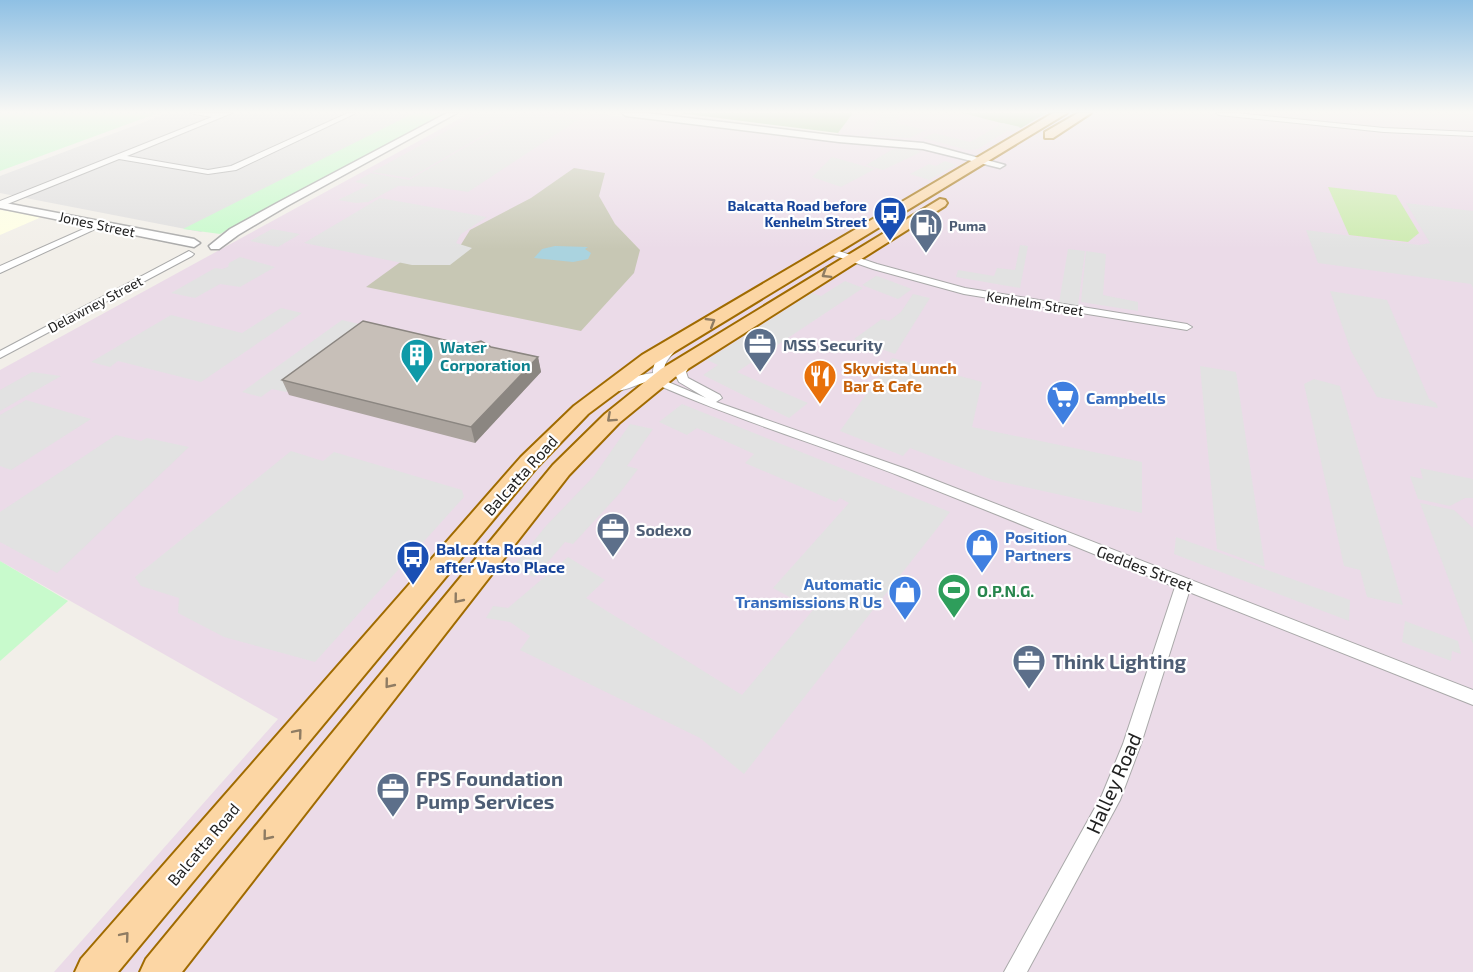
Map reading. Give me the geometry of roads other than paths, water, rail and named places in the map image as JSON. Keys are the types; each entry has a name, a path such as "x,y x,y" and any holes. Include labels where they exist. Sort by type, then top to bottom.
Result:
{"main road":[{"name":"Balcatta Road","path":"94,972 529,462 555,435 595,399 679,341 984,159"},
{"name":"Balcatta Road","path":"171,969 561,470 593,436 658,381 687,360 1004,163"}],"street":[{"path":"0,206 116,158"},
{"path":"128,158 220,171 254,158"},
{"name":"Delawney Street","path":"0,354 198,246 234,232 368,158"},
{"path":"981,158 1004,163"},
{"name":"Jones Street","path":"0,206 198,246"},
{"path":"0,270 96,226"},
{"name":"Kenhelm Street","path":"834,248 886,268 964,291 1187,327"},
{"path":"658,381 657,368 662,358 679,341"},
{"path":"683,380 680,372 687,360"},
{"name":"Geddes Street","path":"595,399 633,380 683,380 749,416"},
{"name":"Geddes Street","path":"658,381 721,408 749,416 904,473 1473,698"},
{"name":"Halley Road","path":"1015,972 1110,800 1132,744 1184,584"}],"water":[{"path":"555,246 588,247 585,249 591,253 588,259 573,262 534,258 542,249"}],"place":[{"name":"Balcatta Road before Kenhelm Street","path":"890,242"},
{"name":"Puma","path":"926,254"},
{"name":"MSS Security","path":"760,373"},
{"name":"Water Corporation","path":"417,384"},
{"name":"Skyvista Lunch Bar & Cafe","path":"820,405"},
{"name":"Campbells","path":"1063,426"},
{"name":"Sodexo","path":"613,558"},
{"name":"Position Partners","path":"982,574"},
{"name":"Balcatta Road after Vasto Place","path":"413,586"},
{"name":"O.P.N.G.","path":"954,619"},
{"name":"Automatic Transmissions R Us","path":"905,621"},
{"name":"Think Lighting","path":"1029,690"},
{"name":"FPS Foundation Pump Services","path":"393,818"}]}
